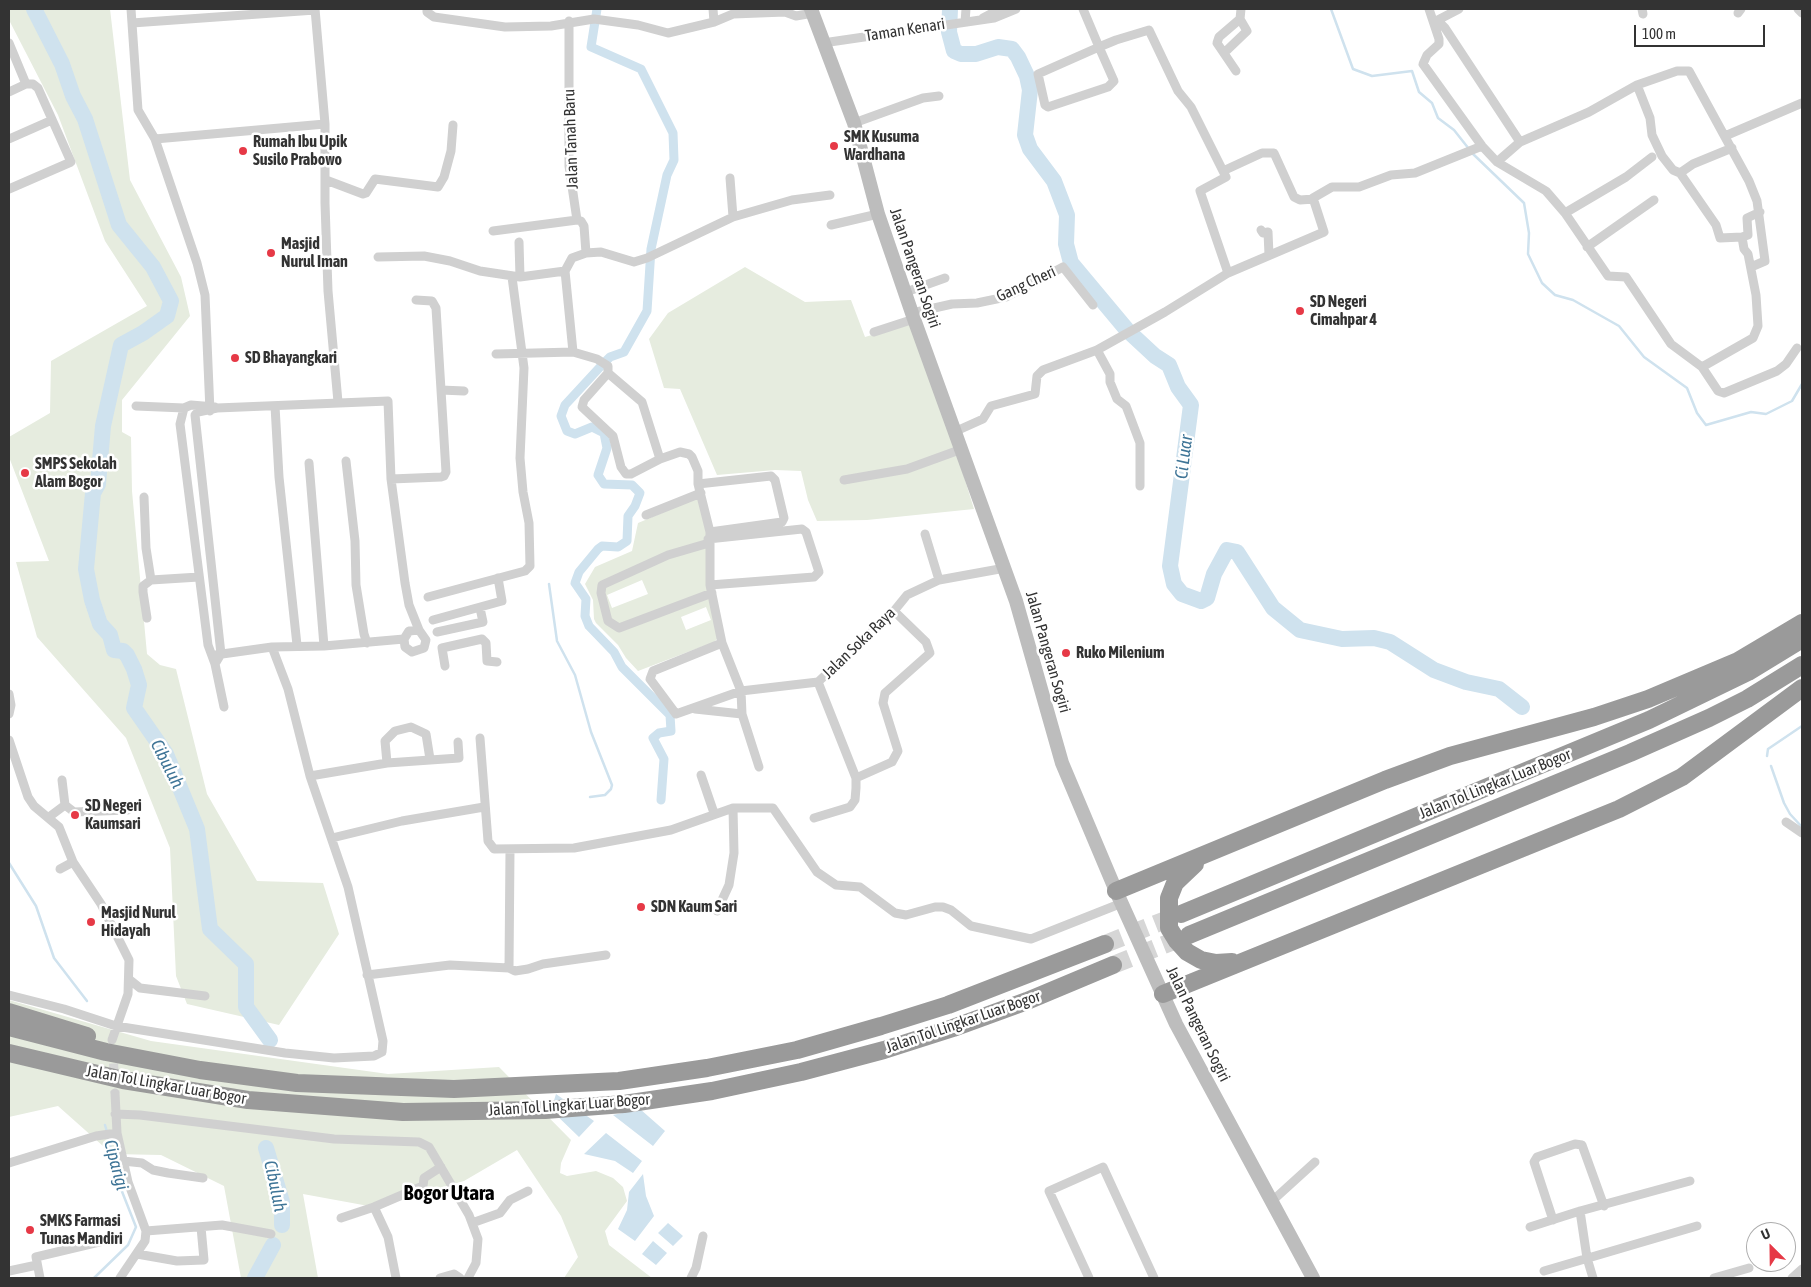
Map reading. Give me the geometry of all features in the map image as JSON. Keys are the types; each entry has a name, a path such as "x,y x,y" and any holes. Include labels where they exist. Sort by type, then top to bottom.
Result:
{"highway":[{"path":"1119,897 1207,855 1385,780 1450,756 1594,717 1648,699 1738,661 1802,623"},
{"name":"Jalan Tol Lingkar Luar Bogor","path":"1181,914 1649,720 1748,672 1802,639"},
{"name":"Jalan Tol Lingkar Luar Bogor","path":"1189,935 1700,722 1747,698 1802,665"},
{"path":"1163,994 1249,957 1619,809 1682,777 1802,688"},
{"path":"1207,855 1186,871 1175,883 1169,898 1170,928 1177,941 1188,952 1201,960 1216,963 1231,962 1249,957"},
{"name":"Jalan Tol Lingkar Luar Bogor","path":"9,1027 106,1052 200,1070 307,1083 454,1089 619,1081 707,1068 797,1050 881,1026 966,998 1105,944"},
{"name":"Jalan Tol Lingkar Luar Bogor","path":"9,1053 123,1080 248,1100 348,1109 458,1112 545,1110 614,1104 712,1091 802,1072 884,1050 1027,1001 1113,965"},
{"path":"9,1012 200,1070"}],"street":[{"path":"131,9 138,110 155,139 197,263 205,295 213,408"},
{"path":"132,23 315,9 325,124 328,291 338,402"},
{"path":"427,9 427,12 434,17 505,27 551,26 594,19 668,33 714,22 733,14 786,12 796,16 812,11"},
{"path":"713,9 714,22"},
{"path":"961,23 966,9"},
{"path":"983,18 1000,9"},
{"name":"Taman Kenari","path":"823,43 940,24 994,18 1016,9"},
{"path":"1083,9 1099,47 1114,81 1108,86 1046,106 1038,74 1099,47 1146,29 1149,30 1178,91 1191,107 1226,177 1202,188 1200,191 1228,273"},
{"path":"1224,53 1247,31 1240,19 1240,9"},
{"path":"1429,9 1436,22 1439,44 1427,55 1423,64 1479,148 1497,162 1546,191 1565,213 1608,276 1626,277 1671,344 1702,367 1716,389 1724,393 1782,368 1797,348"},
{"path":"1436,22 1459,9"},
{"path":"1798,9 1802,13"},
{"name":"Jalan Pangeran Sogiri","path":"812,11 854,123 878,214 913,316 1005,568 1062,763 1176,1024 1270,1202 1313,1278"},
{"path":"1236,71 1217,43 1219,37 1240,19"},
{"name":"Jalan Tanah Baru","path":"570,22 569,166 577,220 581,221 584,226 586,253"},
{"path":"1436,22 1445,28 1520,142"},
{"path":"9,45 26,84"},
{"path":"1497,162 1520,142 1589,112 1637,85 1677,71 1689,71 1749,181 1760,212 1765,261 1751,267"},
{"path":"9,92 26,84 33,84 38,88 71,162 9,189"},
{"path":"1637,85 1650,118 1652,135 1662,156 1673,170 1680,173 1703,205 1710,220 1716,225 1720,238 1748,235 1747,218 1760,212"},
{"path":"854,123 923,98 939,96"},
{"path":"1725,136 1802,103"},
{"path":"9,139 52,120"},
{"path":"155,139 325,124"},
{"path":"326,180 363,194 366,193 375,179 438,187 444,177 451,151 453,124"},
{"path":"1223,171 1262,153 1274,153 1294,197 1300,200 1314,199 1332,187 1359,187 1391,175 1415,173 1479,148"},
{"path":"1680,173 1693,164 1732,148"},
{"path":"1565,213 1626,177 1652,157"},
{"path":"730,178 733,217"},
{"path":"573,352 566,271 572,258 586,253 601,252 631,262 652,256 733,217 792,200 830,195"},
{"path":"954,432 983,419 991,406 1035,394 1037,376 1043,370 1097,350 1139,328 1228,273 1324,232 1314,199"},
{"path":"1587,247 1654,200"},
{"path":"831,225 878,214"},
{"path":"493,231 577,220"},
{"path":"1261,230 1268,232 1269,255"},
{"path":"1702,367 1753,338 1756,334 1756,296 1751,267 1742,237"},
{"path":"428,597 525,571 530,566 530,523 523,492 520,458 523,352 516,277 519,242"},
{"path":"378,257 424,256 450,261 480,272 516,277 566,271"},
{"name":"Gang Cheri","path":"913,316 952,304 977,303 1006,297 1063,267 1094,305"},
{"path":"906,292 944,278"},
{"path":"391,479 441,477 446,474 435,303 432,301 416,300"},
{"path":"874,332 913,316"},
{"path":"1097,350 1110,374 1110,382 1117,399 1126,406 1140,444 1138,457 1140,486"},
{"path":"496,354 573,352 597,359 642,402 660,459"},
{"path":"608,369 584,400 583,410 613,436 621,467 625,473 632,474 660,459 680,452 689,454 698,471 709,538 711,589 722,643 741,690 742,714 759,767"},
{"path":"441,390 464,391"},
{"path":"136,406 184,408 191,405 213,408 388,401 391,479 407,598 419,630 426,636 420,651 408,650 404,639"},
{"path":"275,406 279,477 297,645"},
{"path":"184,408 180,424 199,577 210,655 215,664 224,707"},
{"path":"213,408 196,412 195,420 220,654 215,664"},
{"path":"844,480 907,470 962,449"},
{"path":"346,461 355,541 356,585 367,642"},
{"path":"309,463 324,646"},
{"path":"646,515 700,488 771,476 775,480 784,518 782,522 709,538 602,585 601,593 608,622 619,628 711,589 814,577 819,572 806,532 802,529 709,538"},
{"path":"144,497 146,548 151,580"},
{"path":"925,534 939,580"},
{"name":"Jalan Soka Raya","path":"692,709 741,690 818,682 894,611 907,595 939,580 1005,568"},
{"path":"147,618 143,586 151,580 199,577"},
{"path":"433,620 502,601 498,578"},
{"path":"437,632 483,622 480,608"},
{"path":"856,778 892,762 898,751 883,703 885,693 930,653 926,642 894,611"},
{"path":"474,625 478,640"},
{"path":"404,639 409,631 419,630"},
{"path":"210,655 272,647 297,645 324,646 404,639"},
{"path":"444,666 442,648 485,639 487,661 497,662"},
{"path":"722,643 660,667 651,675 650,679 676,714 692,709 742,714"},
{"path":"9,996 64,1009 116,1026 285,1053 334,1058 380,1055 383,1045 348,887 310,776 288,689 272,647"},
{"path":"814,818 850,807 855,800 856,778 818,682"},
{"path":"9,694 11,705 9,714"},
{"path":"387,763 385,741 395,731 411,727 426,734 430,759"},
{"path":"480,738 488,841 494,849 574,848 671,830 714,813 733,808 773,808 817,872 836,884 860,887 895,913 906,915 935,907 943,907 951,910 971,926 1031,939 1119,897"},
{"path":"9,740 28,797 34,806 49,817 58,827 72,862 101,904 129,960 130,980 128,994 112,1040"},
{"path":"310,776 387,763 459,758 458,742"},
{"path":"701,776 714,813"},
{"path":"62,780 65,805 74,812 128,810"},
{"path":"49,817 65,805"},
{"path":"332,838 402,821 484,807"},
{"path":"717,911 729,886 734,853 733,808"},
{"path":"1786,822 1802,833"},
{"path":"509,968 510,850"},
{"path":"60,869 72,862"},
{"path":"367,975 450,965 509,968 515,971 543,964 606,955"},
{"path":"130,980 140,988 205,996"},
{"path":"115,1094 115,1133 128,1182 146,1231 144,1241 137,1254 120,1278"},
{"path":"115,1114 140,1115 334,1139 419,1142 429,1147 472,1224 478,1239 479,1250 476,1263 468,1278"},
{"path":"9,1163 96,1136 115,1133"},
{"path":"1552,1220 1534,1162 1537,1157 1575,1144 1582,1145 1604,1206"},
{"path":"123,1161 142,1163 154,1170 168,1173 203,1178"},
{"path":"1270,1202 1316,1162"},
{"path":"341,1218 374,1207 423,1186 424,1178 441,1167"},
{"path":"1089,1278 1049,1191 1102,1167 1154,1278"},
{"path":"1530,1227 1580,1211 1690,1181"},
{"path":"472,1224 500,1213 510,1200 528,1191"},
{"path":"374,1207 388,1237 396,1278"},
{"path":"1580,1211 1587,1258 1593,1278"},
{"path":"146,1231 222,1225 271,1234"},
{"path":"1544,1271 1697,1226"},
{"path":"137,1254 178,1261 204,1260 201,1227"},
{"path":"690,1278 696,1268 703,1236"},
{"path":"40,1278 36,1257 116,1238"},
{"path":"9,1271 37,1265"},
{"path":"1714,1278 1746,1269"},
{"path":"1792,1278 1802,1269"},
{"path":"440,1278 454,1274 460,1278"}],"shaded area":[{"path":"9,9 110,9 130,180 181,277 190,316 122,400 122,432 131,437 132,491 147,654 160,665 176,669 207,794 257,881 323,883 339,934 279,1025 187,1004 176,976 170,848 126,738 37,637 16,562 49,561 9,457 9,437 50,413 51,361 147,306 105,241 58,115 9,20"},
{"path":"745,267 805,302 851,300 865,337 916,322 974,509 867,520 817,521 808,500 801,471 775,470 717,475 680,389 664,388 649,339 668,313"},
{"path":"698,498 703,503 717,639 714,642 638,671 626,658 618,645 596,623 593,600 585,584 595,567 632,551 638,523","holes":["642,580 648,594 612,608 607,595","706,607 711,620 686,630 681,617"]},
{"path":"9,1000 151,1041 388,1074 499,1067 571,1140 561,1163 560,1173 567,1176 596,1171 613,1178 623,1187 627,1201 605,1231 609,1245 652,1278 564,1278 578,1257 561,1216 517,1150 464,1181 374,1207 303,1194 318,1278 241,1278 224,1186 161,1155 112,1154 58,1106 9,1117"}],"water":[{"path":"556,1094 594,1121 579,1137 551,1110"},
{"path":"640,1109 665,1131 653,1146 613,1115"},
{"path":"606,1133 642,1161 633,1173 615,1161 584,1154"},
{"path":"643,1174 646,1196 654,1216 635,1241 618,1229 627,1210 629,1192"},
{"path":"668,1223 683,1236 673,1246 658,1233"},
{"path":"653,1241 667,1253 656,1265 642,1254"}],"waterway":[{"name":"Cibuluh","path":"34,9 62,64 73,96 85,119 119,225 153,267 171,301 167,316 143,333 121,345 103,426 98,484 93,493 86,569 92,600 100,624 110,635 114,650 123,651 134,669 139,685 134,708 166,754 197,829 210,929 246,964 246,1007 270,1040"},
{"path":"597,9 591,47 641,69 673,133 674,160 667,175 651,249 647,311 624,352 610,357 601,366 565,405 561,416 567,431 575,434 592,427 604,433 607,448 598,475 604,484 632,485 640,493 635,506 628,516 627,541 618,547 602,546 598,549 579,572 575,583 586,599 585,616 589,626 614,652 622,667 670,715 671,731 659,733 653,738 664,759 661,800"},
{"name":"Ci Luar","path":"950,9 949,32 954,51 961,54 976,54 998,47 1012,49 1018,57 1027,76 1030,90 1025,135 1030,149 1054,181 1067,215 1066,244 1071,263 1127,330 1155,356 1169,365 1178,387 1191,405 1170,566 1174,584 1182,594 1201,601 1207,598 1214,574 1227,550 1237,552 1273,608 1300,630 1342,639 1374,638 1390,642 1434,670 1466,682 1499,689 1522,707"},
{"path":"1331,9 1353,69 1372,76 1412,71 1419,92 1432,103 1438,118 1454,130 1469,149"},
{"path":"1472,153 1524,203 1529,233 1528,254 1542,283 1555,295 1573,300 1619,326 1644,357 1687,388 1697,413 1706,425 1751,412 1766,414 1792,401 1802,384"},
{"path":"549,584 557,641 575,675 591,732 612,785 605,795 590,797"},
{"path":"1767,756 1768,749 1802,726"},
{"path":"1771,766 1784,803 1790,814 1802,827"},
{"name":"Ciparigi","path":"9,863 36,906 54,958 87,1001"},
{"name":"Ciparigi","path":"105,1125 107,1132"},
{"name":"Ciparigi","path":"94,1278 128,1245 136,1227 121,1189 108,1137"},
{"name":"Cibuluh","path":"266,1148 282,1202 282,1225"},
{"name":"Cibuluh","path":"255,1278 273,1245"}],"tunnel":[{"path":"1105,944 1181,914"},
{"path":"1113,965 1189,935"},
{"path":"113,1050 115,1093"}],"place":[{"name":"SMK Kusuma Wardhana","path":"834,146"},
{"name":"Rumah Ibu Upik Susilo Prabowo","path":"243,151"},
{"name":"Masjid Nurul Iman","path":"271,253"},
{"name":"SD Negeri Cimahpar 4","path":"1300,311"},
{"name":"SD Bhayangkari","path":"235,358"},
{"name":"SMPS Sekolah Alam Bogor","path":"25,473"},
{"name":"Ruko Milenium","path":"1066,653"},
{"name":"SD Negeri Kaumsari","path":"75,815"},
{"name":"SDN Kaum Sari","path":"641,907"},
{"name":"Masjid Nurul Hidayah","path":"91,922"},
{"name":"SMKS Farmasi Tunas Mandiri","path":"30,1230"}],"district":[{"name":"Bogor Utara","path":"449,1193"}]}
